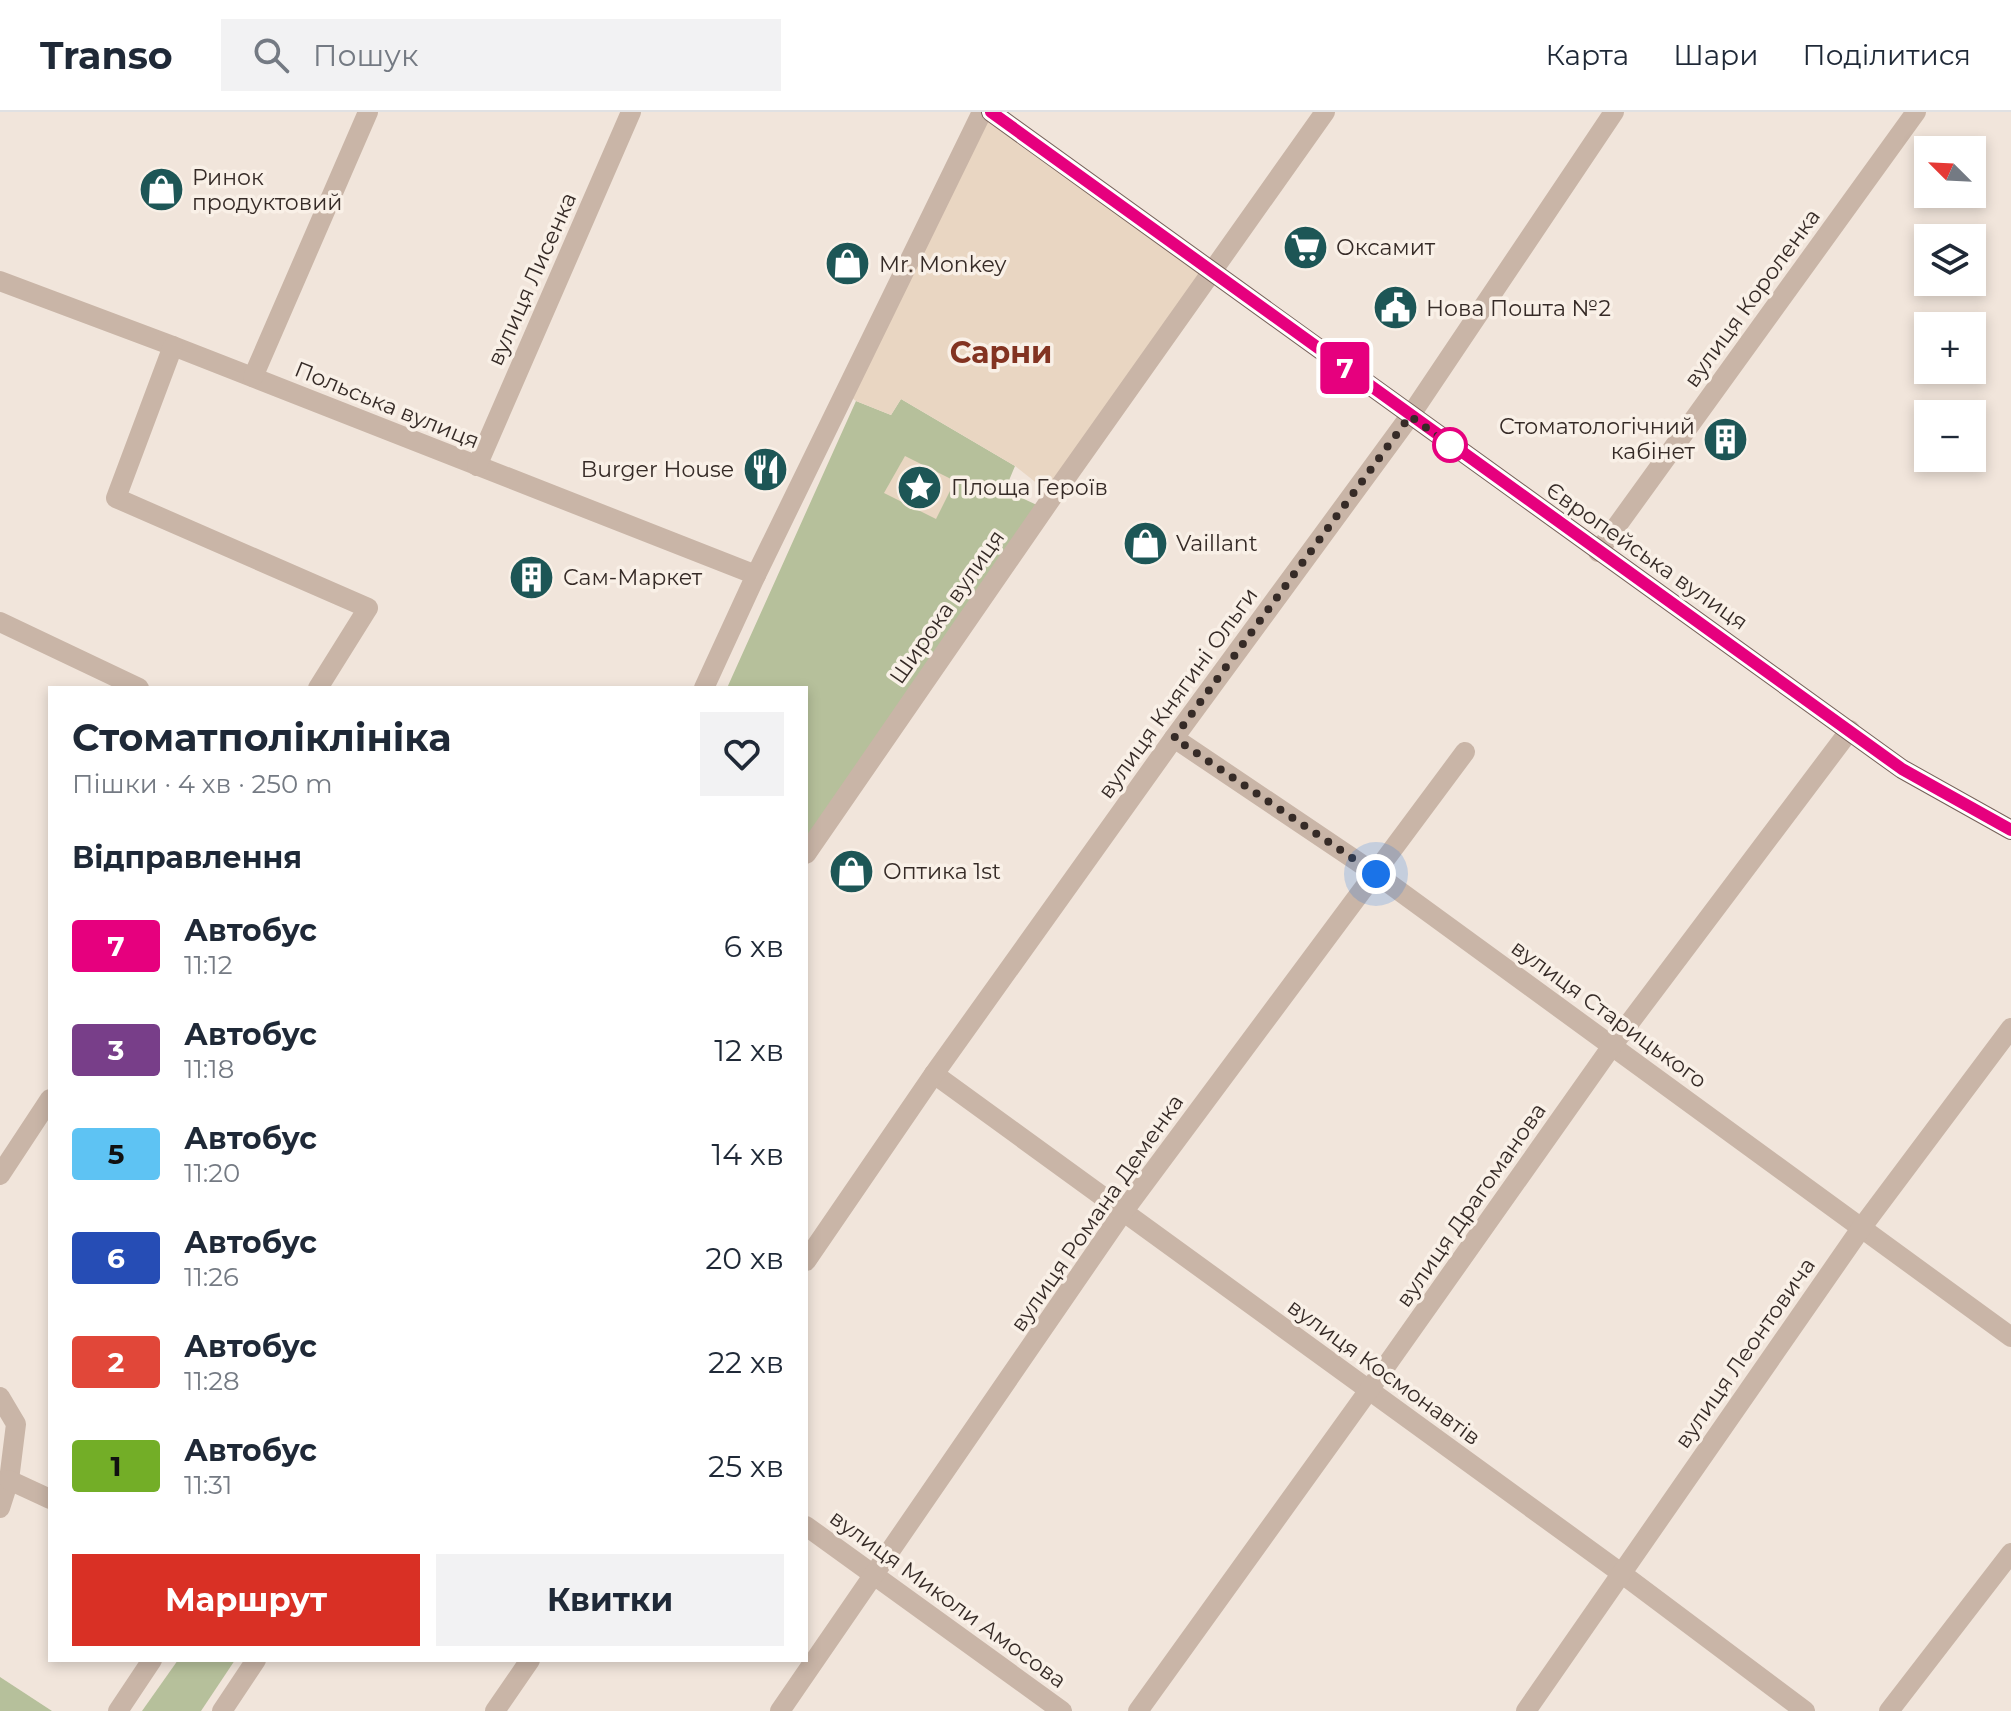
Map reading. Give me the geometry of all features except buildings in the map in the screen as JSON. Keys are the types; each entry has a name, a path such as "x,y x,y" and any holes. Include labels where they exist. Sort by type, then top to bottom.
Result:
{"main road":[{"name":"Європейська вулиця","path":"991,112 1902,769 2011,830"}],"street":[{"path":"253,377 368,112"},
{"name":"вулиця Лисенка","path":"477,466 631,112"},
{"path":"705,686 982,112"},
{"name":"Широка вулиця","path":"808,851 1053,496 1325,112"},
{"name":"вулиця Княгині Ольги","path":"808,1258 934,1074 1174,738 1410,416 1614,112"},
{"name":"вулиця Короленка","path":"1598,552 1916,112"},
{"name":"Польська вулиця","path":"0,281 756,575"},
{"path":"173,346 116,498 368,608 319,686"},
{"path":"0,622 135,686"},
{"name":"вулиця Драгоманова","path":"1138,1711 1612,1046 1850,730"},
{"name":"вулиця Старицького","path":"1174,738 1376,874 2011,1337"},
{"name":"вулиця Романа Деменка","path":"780,1711 1123,1212 1465,752"},
{"name":"вулиця Леонтовича","path":"1526,1711 1862,1227 2011,1028"},
{"name":"вулиця Космонавтів","path":"934,1074 1621,1573 1805,1711"},
{"path":"0,1175 48,1102"},
{"path":"0,1397 16,1424 9,1480 0,1508"},
{"path":"9,1480 48,1498"},
{"name":"вулиця Миколи Амосова","path":"808,1527 1062,1711"},
{"path":"1889,1711 2011,1553"},
{"path":"118,1711 151,1662"},
{"path":"222,1711 255,1662"},
{"path":"495,1711 529,1662"}],"green space":[{"path":"901,399 1015,466 1005,490 1039,506 808,837 808,686 728,686 856,401 891,415"},
{"path":"177,1662 234,1662 201,1711 142,1711"},
{"path":"0,1677 52,1711 0,1711"}],"shaded area":[{"path":"982,112 1213,271 1053,496 1015,466 901,399 891,415 856,401 845,393"},
{"name":"Площа Героїв","path":"905,456 955,481 936,519 884,493"}],"bus line":[{"name":"7","path":"991,112 1902,769 2011,830"}],"place":[{"name":"Ринок продуктовий","path":"161,190"},
{"name":"Оксамит","path":"1305,247"},
{"name":"Mr. Monkey","path":"848,264"},
{"name":"Нова Пошта №2","path":"1395,308"},
{"name":"Стоматологічний кабінет","path":"1726,439"},
{"name":"Burger House","path":"765,469"},
{"name":"Площа Героїв","path":"920,487"},
{"name":"Vaillant","path":"1145,543"},
{"name":"Сам-Маркет","path":"532,577"},
{"name":"Оптика 1st","path":"852,871"}],"district":[{"name":"Сарни","path":"1001,352"}],"route":[{"path":"1376,874 1174,738 1410,416 1457,450 1450,445"}]}
